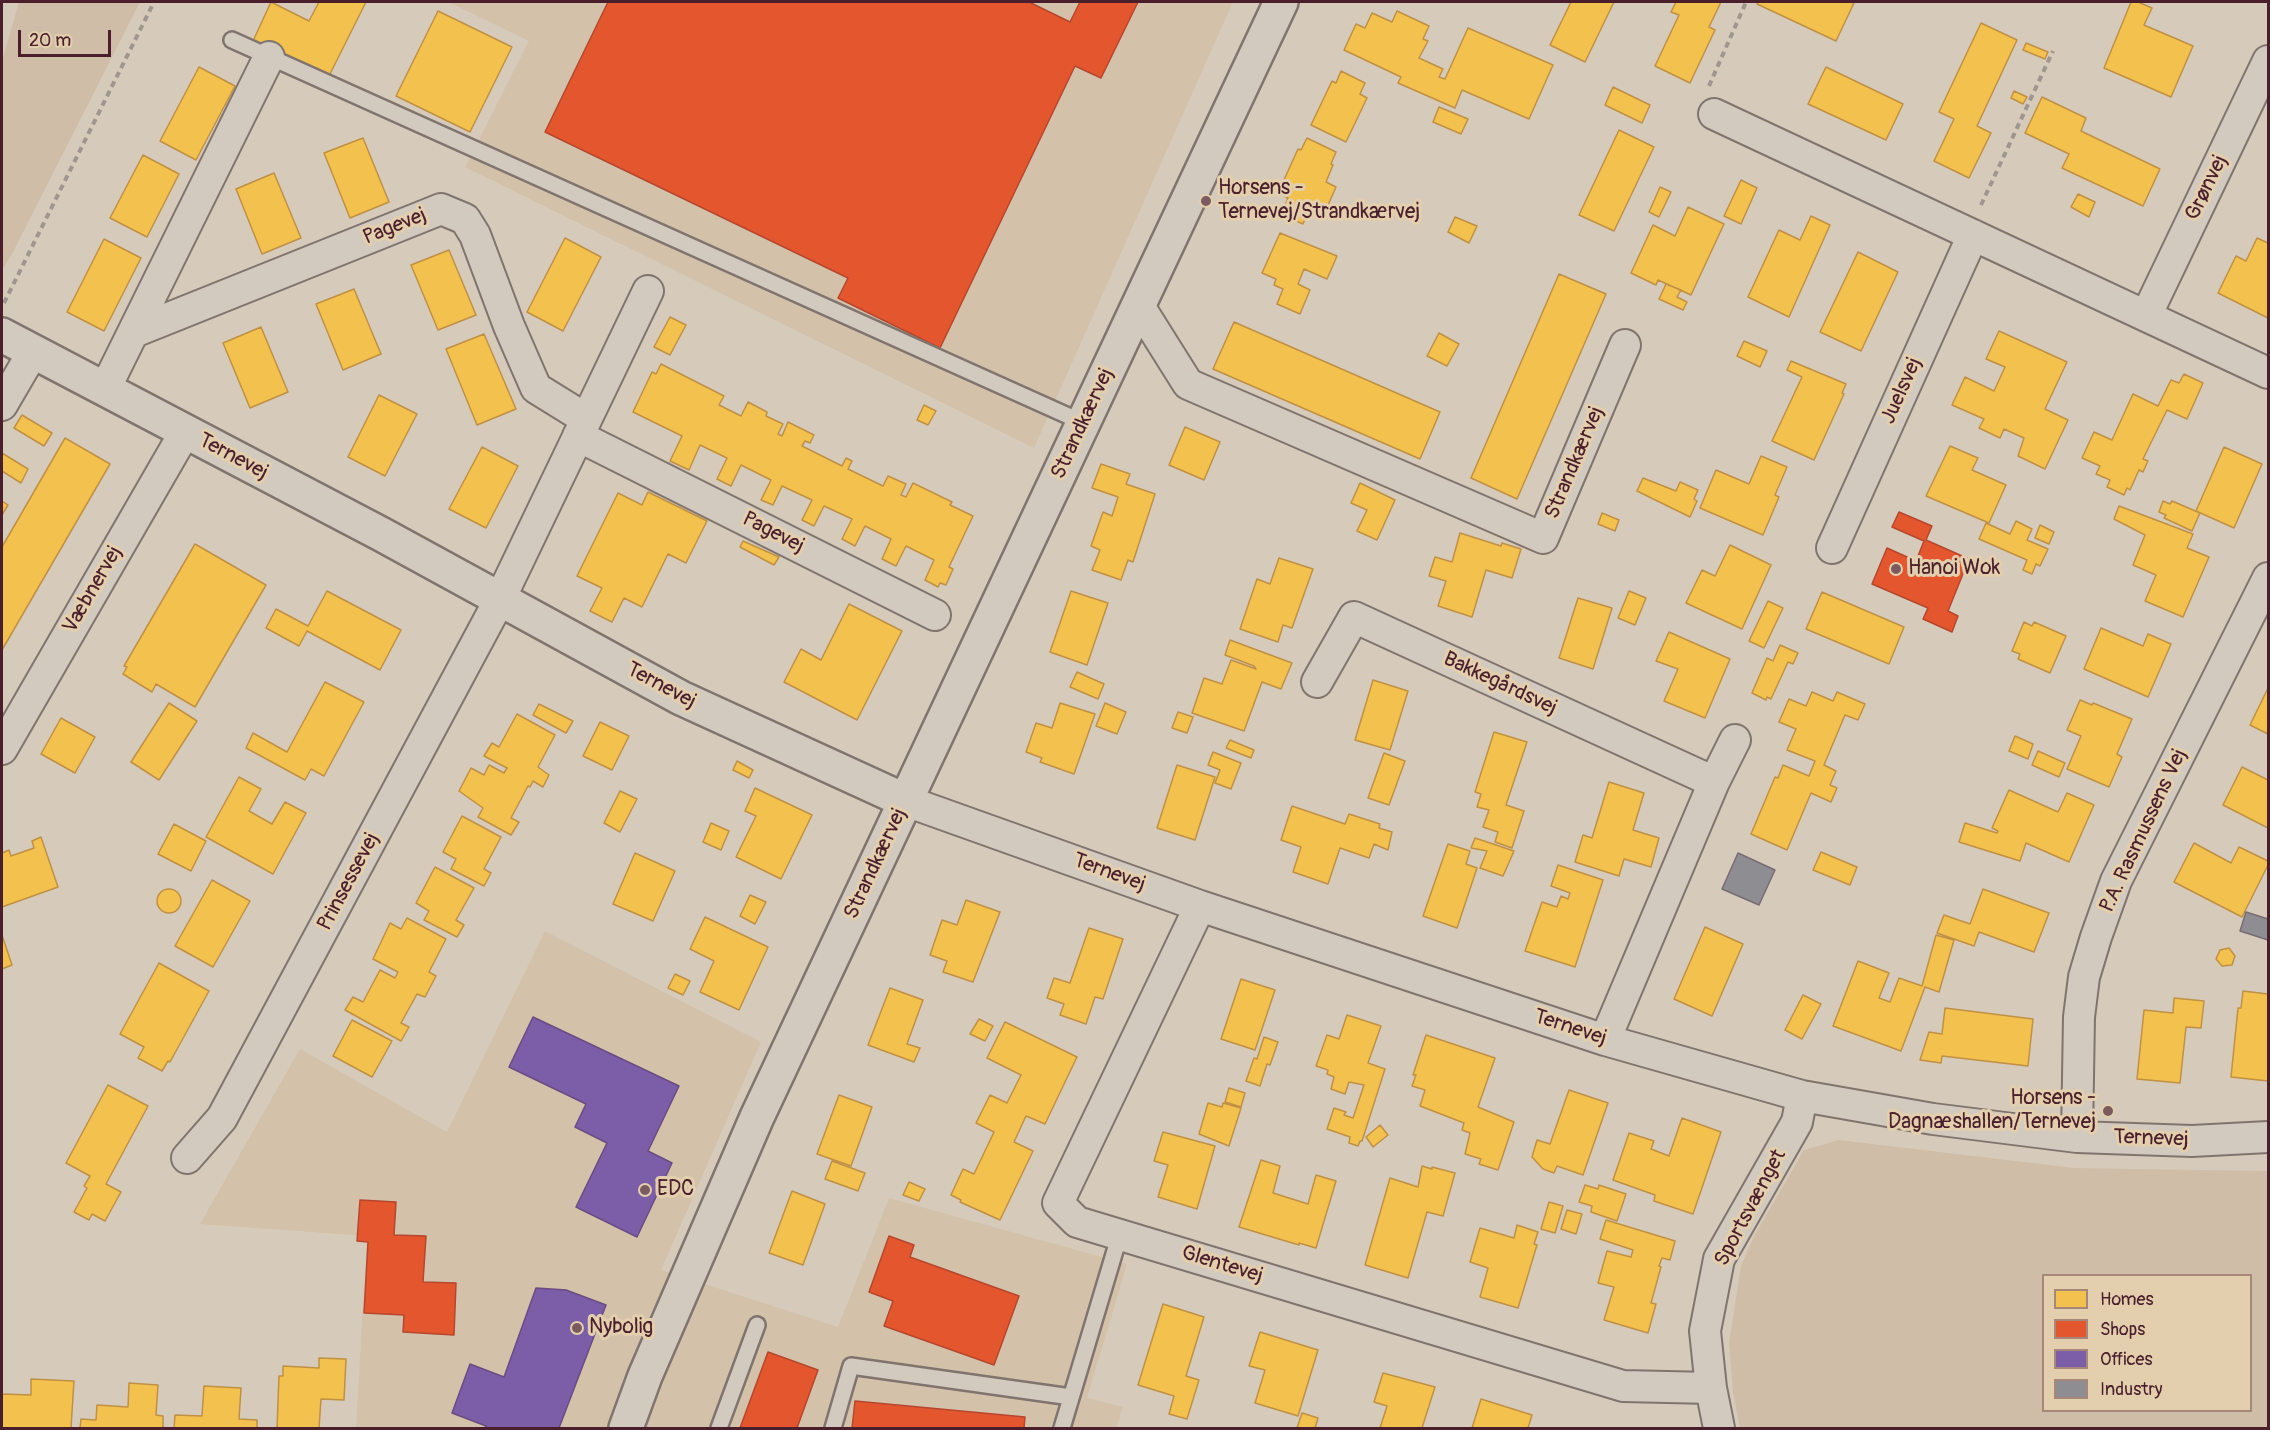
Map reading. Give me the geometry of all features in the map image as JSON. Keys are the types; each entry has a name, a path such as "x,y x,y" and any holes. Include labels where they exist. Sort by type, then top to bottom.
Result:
{"main road":[{"name":"Strandkærvej","path":"626,1428 645,1376 757,1118 1281,2"},
{"name":"Ternevej","path":"2,335 381,534 681,698 906,801"}],"street":[{"path":"105,389 269,57"},
{"name":"Grønvej","path":"2146,316 2268,61"},
{"path":"1714,114 2268,373"},
{"name":"Pagevej","path":"134,332 441,209 465,219 475,235 509,326 536,388 582,428 935,615"},
{"name":"Juelsvej","path":"1832,548 1973,235"},
{"path":"500,599 648,291"},
{"name":"Strandkærvej","path":"1138,306 1188,384 1543,538 1625,345"},
{"path":"2,405 33,352"},
{"name":"Væbnervej","path":"2,748 185,432"},
{"name":"P.A. Rasmussens Vej","path":"2077,1137 2079,1017 2084,977 2096,937 2116,881 2268,578"},
{"name":"Prinsessevej","path":"187,1158 222,1118 500,599"},
{"name":"Bakkegårdsvej","path":"1317,682 1354,617 1714,782"},
{"path":"1605,1040 1714,782 1735,740"},
{"name":"Ternevej","path":"906,801 1200,906 1605,1040 1802,1096 1933,1119 2077,1137 2192,1141 2268,1137"},
{"name":"Glentevej","path":"1200,906 1058,1203 1077,1221 1623,1386 1711,1388"},
{"name":"Sportsvænget","path":"1719,1428 1711,1388 1705,1330 1719,1259 1797,1122 1802,1096"}],"lane":[{"path":"232,40 1084,423"},
{"path":"1062,1428 1120,1234"},
{"path":"719,1428 757,1325"},
{"path":"833,1428 851,1366 1071,1397"}],"path":[{"path":"2,309 154,2"},
{"path":"1714,114 1704,97 1746,2"},
{"path":"1973,235 1979,209 2053,51"}],"shaded area":[{"path":"19,2 140,2 2,270 2,61"},
{"path":"448,2 1233,2 1034,448 465,167 529,41"},
{"path":"545,931 761,1042 661,1270 838,1327 889,1198 1127,1264 1087,1398 1123,1407 1116,1428 356,1428 367,1236 200,1224 300,1049 447,1132"},
{"path":"1839,1140 2074,1168 2268,1171 2268,1428 1740,1428 1733,1392 1729,1343 1741,1266 1754,1236 1804,1150"}],"building: Homes":[{"path":"271,2 309,21 319,2 366,2 328,78 253,41"},
{"path":"1571,2 1614,2 1585,62 1550,45"},
{"path":"1676,2 1721,2 1709,27 1715,30 1690,83 1655,66 1679,15 1671,12"},
{"path":"1758,2 1854,3 1836,41 1757,4"},
{"path":"2131,2 2138,2 2152,8 2144,25 2193,46 2171,97 2104,68"},
{"path":"438,11 512,47 470,132 396,96"},
{"path":"1397,11 1429,26 1423,39 1428,41 1419,58 1443,69 1439,77 1445,79 1468,28 1553,65 1529,119 1462,90 1455,108 1398,83 1401,77 1344,50 1356,24 1365,28 1372,13 1392,22"},
{"path":"1981,23 2017,40 1977,126 1991,133 1969,178 1934,161 1954,119 1939,112"},
{"path":"2026,43 2048,52 2045,59 2023,50"},
{"path":"199,67 235,86 196,160 160,141"},
{"path":"1826,67 1903,104 1886,140 1808,104"},
{"path":"1341,71 1365,83 1360,94 1367,98 1346,142 1311,125 1332,81 1336,83"},
{"path":"1613,87 1650,105 1642,123 1605,105"},
{"path":"2014,91 2027,97 2023,104 2011,98"},
{"path":"2042,97 2086,118 2081,131 2160,169 2143,206 2062,168 2069,154 2025,133"},
{"path":"1439,107 1468,119 1461,134 1433,122"},
{"path":"1619,130 1654,147 1614,231 1579,215"},
{"path":"363,138 389,202 350,218 324,153"},
{"path":"1307,138 1336,152 1326,182 1336,187 1325,212 1310,207 1303,224 1281,214 1288,198 1278,193 1298,149 1301,150"},
{"path":"143,155 179,174 147,237 110,218"},
{"path":"274,173 301,238 262,254 236,189"},
{"path":"1741,180 1757,188 1741,224 1724,216"},
{"path":"1660,187 1671,192 1659,217 1649,212"},
{"path":"2078,194 2095,202 2089,217 2071,207"},
{"path":"1688,207 1724,224 1691,295 1658,280 1656,285 1631,273 1653,225 1675,236"},
{"path":"1811,216 1830,225 1789,317 1748,297 1779,230 1800,240"},
{"path":"1455,217 1477,226 1469,243 1448,232"},
{"path":"1280,233 1337,256 1327,279 1304,269 1298,284 1310,290 1300,314 1277,304 1283,289 1274,285 1276,279 1262,273"},
{"path":"565,238 601,257 563,331 527,312"},
{"path":"2257,238 2268,243 2268,318 2218,293 2236,256 2246,261"},
{"path":"104,239 141,258 104,331 67,312"},
{"path":"449,250 476,315 438,330 411,265"},
{"path":"1858,252 1898,272 1861,351 1820,332"},
{"path":"1559,274 1606,294 1517,499 1471,478"},
{"path":"1666,284 1681,290 1677,297 1687,302 1683,310 1659,299"},
{"path":"354,289 381,354 343,370 316,304"},
{"path":"670,317 686,325 670,355 654,347"},
{"path":"1234,322 1440,412 1420,459 1213,369"},
{"path":"261,327 288,392 250,408 223,343"},
{"path":"1999,331 2067,362 2045,409 2068,420 2045,469 2018,456 2024,438 2004,429 2000,438 1979,428 1984,419 1952,405 1965,377 1994,391 2005,367 1986,359"},
{"path":"1439,333 1459,344 1447,366 1427,356"},
{"path":"484,334 516,409 477,425 446,349"},
{"path":"1744,341 1767,351 1760,367 1737,356"},
{"path":"1791,361 1846,384 1842,393 1844,394 1814,460 1772,441 1802,377 1787,370"},
{"path":"661,364 724,396 719,405 741,416 748,402 767,412 766,416 783,424 778,434 782,436 788,422 814,435 810,443 805,441 802,446 842,466 846,458 852,461 848,469 883,486 888,476 906,484 901,495 906,497 913,483 952,502 950,505 973,516 949,567 953,569 946,585 940,583 938,587 925,580 934,560 906,546 896,566 882,559 891,539 865,526 855,546 842,539 852,519 824,506 814,526 802,520 812,500 782,486 773,505 761,500 771,480 741,465 731,486 717,479 727,458 700,445 689,470 670,461 682,436 633,412 652,372 656,374"},
{"path":"2184,374 2203,383 2187,419 2167,410 2143,459 2148,461 2143,472 2139,470 2130,490 2127,488 2124,495 2107,487 2110,480 2096,474 2100,466 2082,458 2094,432 2112,440 2133,394 2158,406 2171,380 2179,383"},
{"path":"379,395 417,414 385,476 348,457"},
{"path":"924,405 936,411 928,425 917,420"},
{"path":"22,415 52,433 44,446 14,428"},
{"path":"1185,427 1220,442 1204,480 1169,465"},
{"path":"65,438 110,464 2,650 2,547"},
{"path":"1950,446 1978,458 1972,470 2006,485 1989,523 1926,496"},
{"path":"482,447 518,466 486,528 449,509"},
{"path":"2224,447 2262,464 2234,528 2196,511"},
{"path":"2,453 28,469 21,483 2,471"},
{"path":"1761,456 1787,467 1775,495 1779,497 1763,535 1700,508 1716,470 1749,484"},
{"path":"1101,464 1130,474 1126,484 1155,494 1133,562 1128,560 1121,580 1092,570 1100,550 1091,546 1103,512 1112,516 1118,497 1092,488"},
{"path":"1643,478 1676,491 1680,482 1698,490 1694,499 1697,501 1690,517 1637,491"},
{"path":"1360,483 1395,500 1377,540 1357,531 1367,510 1351,503"},
{"path":"648,492 707,521 686,563 668,554 642,607 624,598 612,622 590,611 602,588 577,576 618,493 642,505"},
{"path":"2,501 8,505 2,515"},
{"path":"2163,501 2170,504 2172,501 2200,513 2192,531 2164,518 2166,515 2159,512"},
{"path":"2119,506 2193,534 2187,548 2209,557 2183,617 2145,601 2156,575 2133,565 2145,535 2114,519"},
{"path":"1602,513 1619,520 1615,531 1598,524"},
{"path":"2016,521 2032,529 2027,540 2048,549 2040,566 2036,564 2032,574 2023,570 2027,560 1979,539 1986,523 2010,534"},
{"path":"2040,525 2054,532 2049,544 2035,538"},
{"path":"1460,533 1501,546 1502,543 1521,549 1512,578 1486,570 1472,617 1438,606 1446,581 1429,576 1435,557 1452,562"},
{"path":"743,541 779,557 774,565 740,547"},
{"path":"195,544 266,585 195,707 156,684 152,692 123,674 127,667 124,666"},
{"path":"1730,545 1771,565 1742,629 1686,603 1702,570 1715,576"},
{"path":"1279,558 1313,569 1292,628 1283,625 1278,642 1240,629 1257,579 1270,584"},
{"path":"327,591 401,630 380,670 307,631 299,646 266,628 276,609 308,626"},
{"path":"1071,591 1108,603 1087,665 1050,652"},
{"path":"1629,591 1646,598 1635,625 1618,618"},
{"path":"1822,592 1904,627 1889,664 1806,629"},
{"path":"1578,598 1612,608 1593,669 1559,658"},
{"path":"1768,601 1783,608 1764,648 1749,641"},
{"path":"849,604 902,631 857,720 784,682 801,649 821,660"},
{"path":"2024,622 2032,626 2034,622 2066,636 2050,673 2018,659 2020,654 2012,651"},
{"path":"2101,628 2143,646 2148,634 2171,644 2148,697 2084,669"},
{"path":"1669,632 1730,659 1705,718 1664,701 1678,669 1656,661"},
{"path":"1230,640 1292,663 1281,689 1262,682 1244,731 1192,713 1204,678 1222,684 1231,660 1256,669 1254,666 1225,655"},
{"path":"1780,645 1798,653 1793,664 1788,662 1771,699 1767,697 1766,700 1752,693 1767,658 1773,661"},
{"path":"1077,672 1104,684 1098,699 1070,687"},
{"path":"1373,680 1408,691 1390,750 1355,740"},
{"path":"325,682 364,702 324,776 311,769 305,780 246,748 253,733 287,752"},
{"path":"2268,688 2268,734 2250,725"},
{"path":"1812,692 1833,701 1837,692 1865,704 1858,720 1845,715 1824,765 1836,771 1830,785 1837,788 1831,802 1811,793 1787,850 1751,834 1775,777 1778,778 1783,765 1809,776 1815,761 1787,750 1796,729 1779,722 1789,699 1806,706"},
{"path":"2080,700 2132,719 2117,754 2122,757 2109,787 2067,769 2081,736 2067,730"},
{"path":"169,703 197,721 159,780 131,762"},
{"path":"1060,703 1095,714 1074,774 1040,762 1042,758 1026,752 1036,723 1052,728"},
{"path":"1105,703 1126,712 1117,734 1096,726"},
{"path":"539,704 573,721 566,733 533,715"},
{"path":"1178,712 1193,717 1187,733 1172,728"},
{"path":"517,714 555,735 538,767 549,775 543,787 533,781 530,787 528,786 511,818 519,822 511,835 478,817 483,808 459,791 471,768 484,775 489,765 504,773 507,768 484,756 492,743 499,747"},
{"path":"61,718 95,737 75,773 41,754"},
{"path":"600,722 629,736 612,770 583,756"},
{"path":"1494,732 1527,742 1506,805 1524,811 1512,848 1495,842 1498,832 1483,827 1489,810 1477,807 1481,794 1475,792"},
{"path":"2015,736 2033,744 2028,759 2009,751"},
{"path":"1230,740 1254,750 1251,758 1226,748"},
{"path":"2038,751 2065,763 2059,777 2032,765"},
{"path":"1213,752 1241,763 1231,789 1215,783 1220,770 1208,765"},
{"path":"1384,753 1405,761 1389,805 1368,798"},
{"path":"737,761 753,770 749,778 733,770"},
{"path":"1177,765 1215,777 1195,840 1157,828"},
{"path":"2242,767 2268,780 2268,828 2223,805"},
{"path":"239,777 261,789 249,811 272,824 285,802 306,813 273,874 206,837"},
{"path":"1609,782 1644,793 1633,830 1659,838 1651,867 1624,859 1619,876 1575,862 1583,835 1592,838"},
{"path":"755,788 812,815 781,879 736,857 756,816 745,811"},
{"path":"2009,790 2058,812 2067,793 2094,805 2069,862 2026,843 2020,861 1959,842 1965,823 1997,833 1998,831 1992,828"},
{"path":"620,791 637,799 620,832 604,823"},
{"path":"1292,806 1345,824 1349,814 1380,824 1379,828 1392,832 1388,850 1374,844 1369,858 1340,848 1328,884 1293,872 1301,847 1281,840"},
{"path":"462,816 501,837 484,869 491,873 484,886 451,869 456,859 443,852"},
{"path":"711,823 729,831 721,850 703,842"},
{"path":"174,824 206,841 191,871 158,854"},
{"path":"41,837 58,887 2,907 2,853 9,850 11,856 34,848 32,841"},
{"path":"1475,838 1514,851 1503,876 1480,868 1487,851 1471,848"},
{"path":"2194,843 2231,863 2239,847 2268,861 2242,917 2174,882"},
{"path":"1448,844 1470,851 1466,864 1477,868 1457,928 1423,916"},
{"path":"1821,852 1857,867 1850,885 1813,870"},
{"path":"635,853 675,871 653,921 613,904"},
{"path":"1558,865 1603,880 1575,967 1525,951 1542,902 1557,907 1561,896 1568,899 1570,893 1551,886"},
{"path":"435,867 474,888 456,920 464,925 457,937 424,920 429,911 416,903"},
{"path":"212,880 250,901 213,967 175,946"},
{"path":"169,889 178,892 181,901 178,910 169,913 160,910 157,901 160,892"},
{"path":"1983,889 2049,913 2034,952 1979,932 1974,946 1937,933 1944,915 1970,924"},
{"path":"750,895 766,902 755,924 740,916"},
{"path":"966,900 1000,912 973,982 943,972 947,961 930,955 942,920 957,925"},
{"path":"705,917 768,947 739,1010 700,992 714,961 690,949"},
{"path":"407,918 446,939 429,972 436,976 425,997 417,994 401,1023 409,1027 401,1041 345,1010 353,997 363,1002 380,970 395,978 398,972 373,959 390,923 401,929"},
{"path":"1705,927 1743,944 1712,1016 1674,999"},
{"path":"1089,928 1123,939 1103,999 1095,997 1086,1024 1060,1015 1064,1004 1047,998 1054,978 1070,983"},
{"path":"2,935 12,965 2,969"},
{"path":"1936,935 1954,940 1939,992 1925,987 1901,1051 1833,1026 1858,961 1889,973 1879,998 1890,1002 1899,978 1922,986"},
{"path":"2229,948 2235,956 2232,965 2222,966 2216,959 2220,950"},
{"path":"159,963 209,991 170,1062 168,1061 162,1071 138,1058 144,1047 120,1034"},
{"path":"675,974 690,981 683,995 668,988"},
{"path":"1241,979 1275,990 1255,1050 1221,1039"},
{"path":"890,988 923,1000 907,1044 920,1048 914,1062 868,1045"},
{"path":"2243,991 2268,994 2268,1081 2231,1077 2238,1008 2241,1008"},
{"path":"1803,995 1821,1004 1802,1039 1785,1030"},
{"path":"2174,998 2204,1001 2201,1028 2186,1027 2180,1083 2137,1079 2144,1010 2173,1013"},
{"path":"1945,1008 2033,1019 2028,1066 1942,1056 1941,1063 1920,1060 1929,1032 1942,1034"},
{"path":"1347,1015 1381,1026 1368,1063 1385,1069 1362,1141 1358,1146 1349,1143 1350,1137 1327,1129 1334,1108 1346,1112 1344,1115 1353,1118 1364,1085 1349,1082 1345,1094 1331,1089 1334,1077 1327,1074 1328,1070 1316,1066 1327,1035 1339,1039"},
{"path":"979,1019 993,1026 985,1041 970,1034"},
{"path":"352,1020 392,1041 372,1077 333,1056"},
{"path":"1005,1022 1077,1057 1045,1124 1026,1116 1014,1142 1033,1151 1000,1220 960,1202 961,1200 951,1195 963,1169 974,1174 994,1132 976,1123 990,1095 1007,1103 1021,1075 987,1058"},
{"path":"1426,1035 1495,1058 1478,1107 1514,1122 1498,1170 1479,1164 1481,1159 1465,1154 1470,1133 1462,1130 1464,1123 1420,1106 1425,1090 1412,1086 1416,1075 1413,1075"},
{"path":"1264,1037 1278,1042 1270,1065 1267,1064 1260,1086 1246,1081 1254,1058 1257,1059"},
{"path":"108,1085 148,1106 106,1184 121,1192 105,1221 92,1214 89,1220 74,1212 87,1188 84,1186 90,1176 66,1163"},
{"path":"1229,1088 1245,1093 1241,1107 1225,1102"},
{"path":"1569,1090 1608,1103 1583,1175 1557,1166 1554,1173 1543,1169 1532,1157 1537,1140 1550,1144"},
{"path":"839,1095 872,1107 851,1166 817,1154"},
{"path":"1208,1103 1222,1107 1223,1103 1241,1108 1229,1146 1199,1134"},
{"path":"1682,1118 1721,1132 1693,1214 1654,1201 1655,1195 1613,1180 1629,1133 1654,1141 1651,1149 1669,1156"},
{"path":"1380,1125 1388,1135 1373,1147 1366,1137"},
{"path":"1163,1132 1215,1146 1197,1209 1158,1197 1168,1165 1154,1161"},
{"path":"1261,1160 1280,1166 1273,1193 1308,1204 1316,1175 1336,1181 1316,1248 1239,1227"},
{"path":"832,1161 865,1173 858,1191 825,1179"},
{"path":"1422,1166 1455,1173 1443,1216 1427,1212 1408,1278 1365,1265 1390,1178 1418,1187"},
{"path":"909,1182 925,1189 919,1201 903,1195"},
{"path":"1585,1185 1598,1189 1599,1185 1626,1194 1617,1221 1591,1212 1592,1206 1579,1202"},
{"path":"792,1191 825,1204 803,1265 769,1253"},
{"path":"1549,1202 1563,1206 1555,1233 1541,1229"},
{"path":"1567,1210 1582,1214 1576,1234 1561,1229"},
{"path":"1606,1220 1675,1241 1670,1260 1662,1258 1659,1266 1661,1267 1651,1303 1656,1304 1648,1333 1604,1320 1614,1287 1598,1283 1607,1251 1631,1257 1633,1250 1600,1239"},
{"path":"1517,1225 1538,1232 1534,1244 1537,1245 1518,1308 1480,1297 1488,1268 1470,1262 1480,1228 1514,1238"},
{"path":"1163,1304 1204,1317 1186,1376 1199,1380 1187,1419 1169,1414 1174,1396 1138,1385"},
{"path":"1260,1332 1318,1350 1298,1416 1255,1403 1265,1370 1249,1366"},
{"path":"319,1358 346,1359 344,1400 321,1399 319,1428 277,1428 279,1376 283,1376 283,1366 319,1368"},
{"path":"1383,1373 1435,1387 1422,1428 1380,1428 1387,1406 1374,1402"},
{"path":"31,1379 74,1381 71,1428 2,1428 2,1394 31,1395"},
{"path":"129,1383 158,1385 156,1415 163,1416 163,1428 80,1428 81,1419 96,1420 97,1405 128,1407"},
{"path":"204,1386 241,1388 239,1419 257,1420 257,1428 174,1428 175,1415 202,1416"},
{"path":"1481,1399 1532,1415 1528,1428 1472,1428"},
{"path":"1302,1413 1318,1418 1315,1428 1297,1428"}],"building: Shops":[{"path":"608,2 1032,2 1070,22 1080,2 1138,2 1101,78 1075,66 940,348 838,298 848,278 545,132"},
{"path":"1899,512 1932,526 1926,540 1969,559 1948,611 1958,616 1952,632 1923,619 1928,608 1872,584 1887,548 1916,561 1924,541 1892,527"},
{"path":"360,1200 396,1202 394,1235 426,1236 423,1282 456,1283 454,1335 403,1332 404,1315 364,1313 368,1242 357,1241"},
{"path":"889,1236 914,1245 910,1257 1019,1296 994,1365 884,1326 893,1301 869,1292"},
{"path":"768,1352 818,1370 797,1428 740,1428"},
{"path":"855,1401 1025,1417 1024,1428 852,1428"}],"building: Offices":[{"path":"533,1017 679,1086 648,1151 672,1163 637,1237 576,1207 607,1143 575,1127 586,1104 509,1067"},
{"path":"536,1288 566,1290 606,1305 559,1428 485,1428 486,1426 452,1413 470,1364 504,1377"}],"building: Industry":[{"path":"1738,853 1775,870 1759,905 1722,889"},
{"path":"2246,912 2268,919 2268,940 2240,931"}],"place":[{"name":"Horsens - Ternevej/Strandkærvej","path":"1206,201"},
{"name":"Hanoi Wok","path":"1896,569"},
{"name":"Horsens - Dagnæshallen/Ternevej","path":"2108,1111"},
{"name":"EDC","path":"645,1190"},
{"name":"Nybolig","path":"577,1328"}]}
